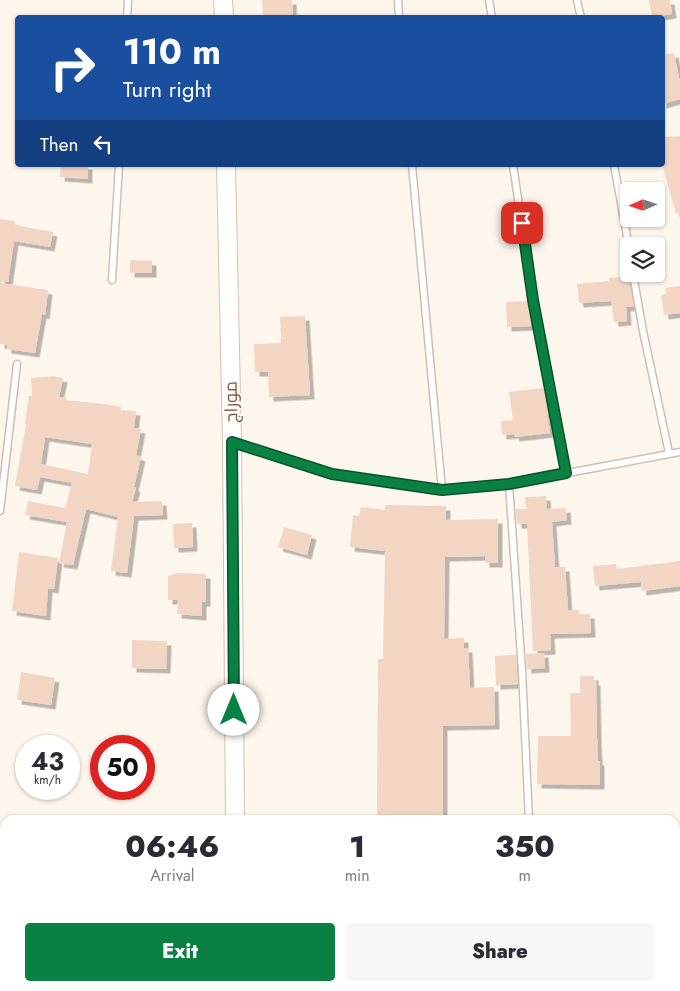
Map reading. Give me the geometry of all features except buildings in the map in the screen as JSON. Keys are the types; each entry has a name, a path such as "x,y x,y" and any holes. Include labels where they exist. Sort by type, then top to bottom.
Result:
{"main road":[{"path":"223,0 224,15"},
{"name":"موراج","path":"226,167 232,442 235,815"}],"lane":[{"path":"127,15 128,0"},
{"path":"398,0 399,15"},
{"path":"489,0 492,15"},
{"path":"577,0 580,15"},
{"path":"112,280 119,167"},
{"path":"412,167 442,490"},
{"path":"513,167 533,300 566,473"},
{"path":"614,167 627,237"},
{"path":"635,282 670,454"},
{"path":"0,511 17,364"},
{"path":"232,442 332,474 442,490 509,484 680,452"},
{"path":"509,484 522,670 529,815"}],"route":[{"path":"234,710 232,442 332,474 442,490 509,484 566,473 533,300 522,223"}]}
